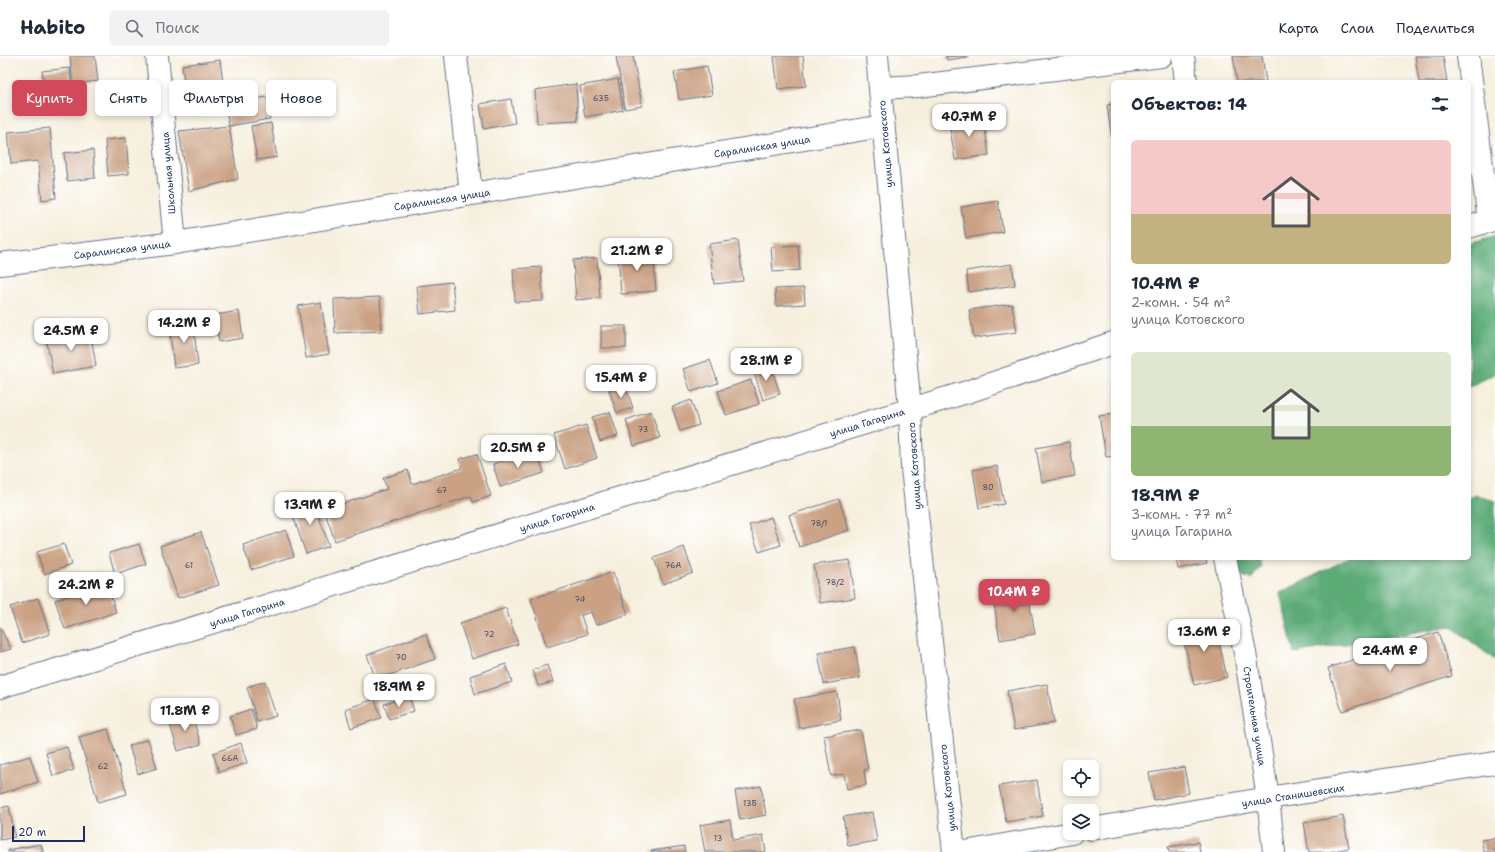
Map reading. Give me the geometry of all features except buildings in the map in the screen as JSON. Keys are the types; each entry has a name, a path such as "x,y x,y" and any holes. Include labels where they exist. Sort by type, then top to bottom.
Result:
{"street":[{"name":"Школьная улица","path":"157,56 175,243"},
{"path":"456,56 471,194"},
{"name":"улица Котовского","path":"877,56 910,409 912,468 954,852"},
{"path":"880,88 918,86 1161,56"},
{"path":"1183,56 1186,80"},
{"path":"1468,56 1470,80"},
{"path":"1471,87 1484,222"},
{"name":"Саралинская улица","path":"0,264 175,243 883,126"},
{"name":"улица Гагарина","path":"0,687 967,392 1111,343"},
{"name":"Строительная улица","path":"1225,560 1245,653 1268,798 1274,852"},
{"name":"улица Станишевских","path":"1099,829 1268,798 1495,763"},
{"path":"965,852 1063,835"}],"green space":[{"path":"1495,236 1495,374 1471,386 1471,243"},
{"path":"1476,495 1495,501 1495,660 1451,626 1294,653 1280,593 1345,560 1471,560 1471,497"},
{"path":"1231,560 1259,560 1261,567 1251,579 1234,573"}]}
